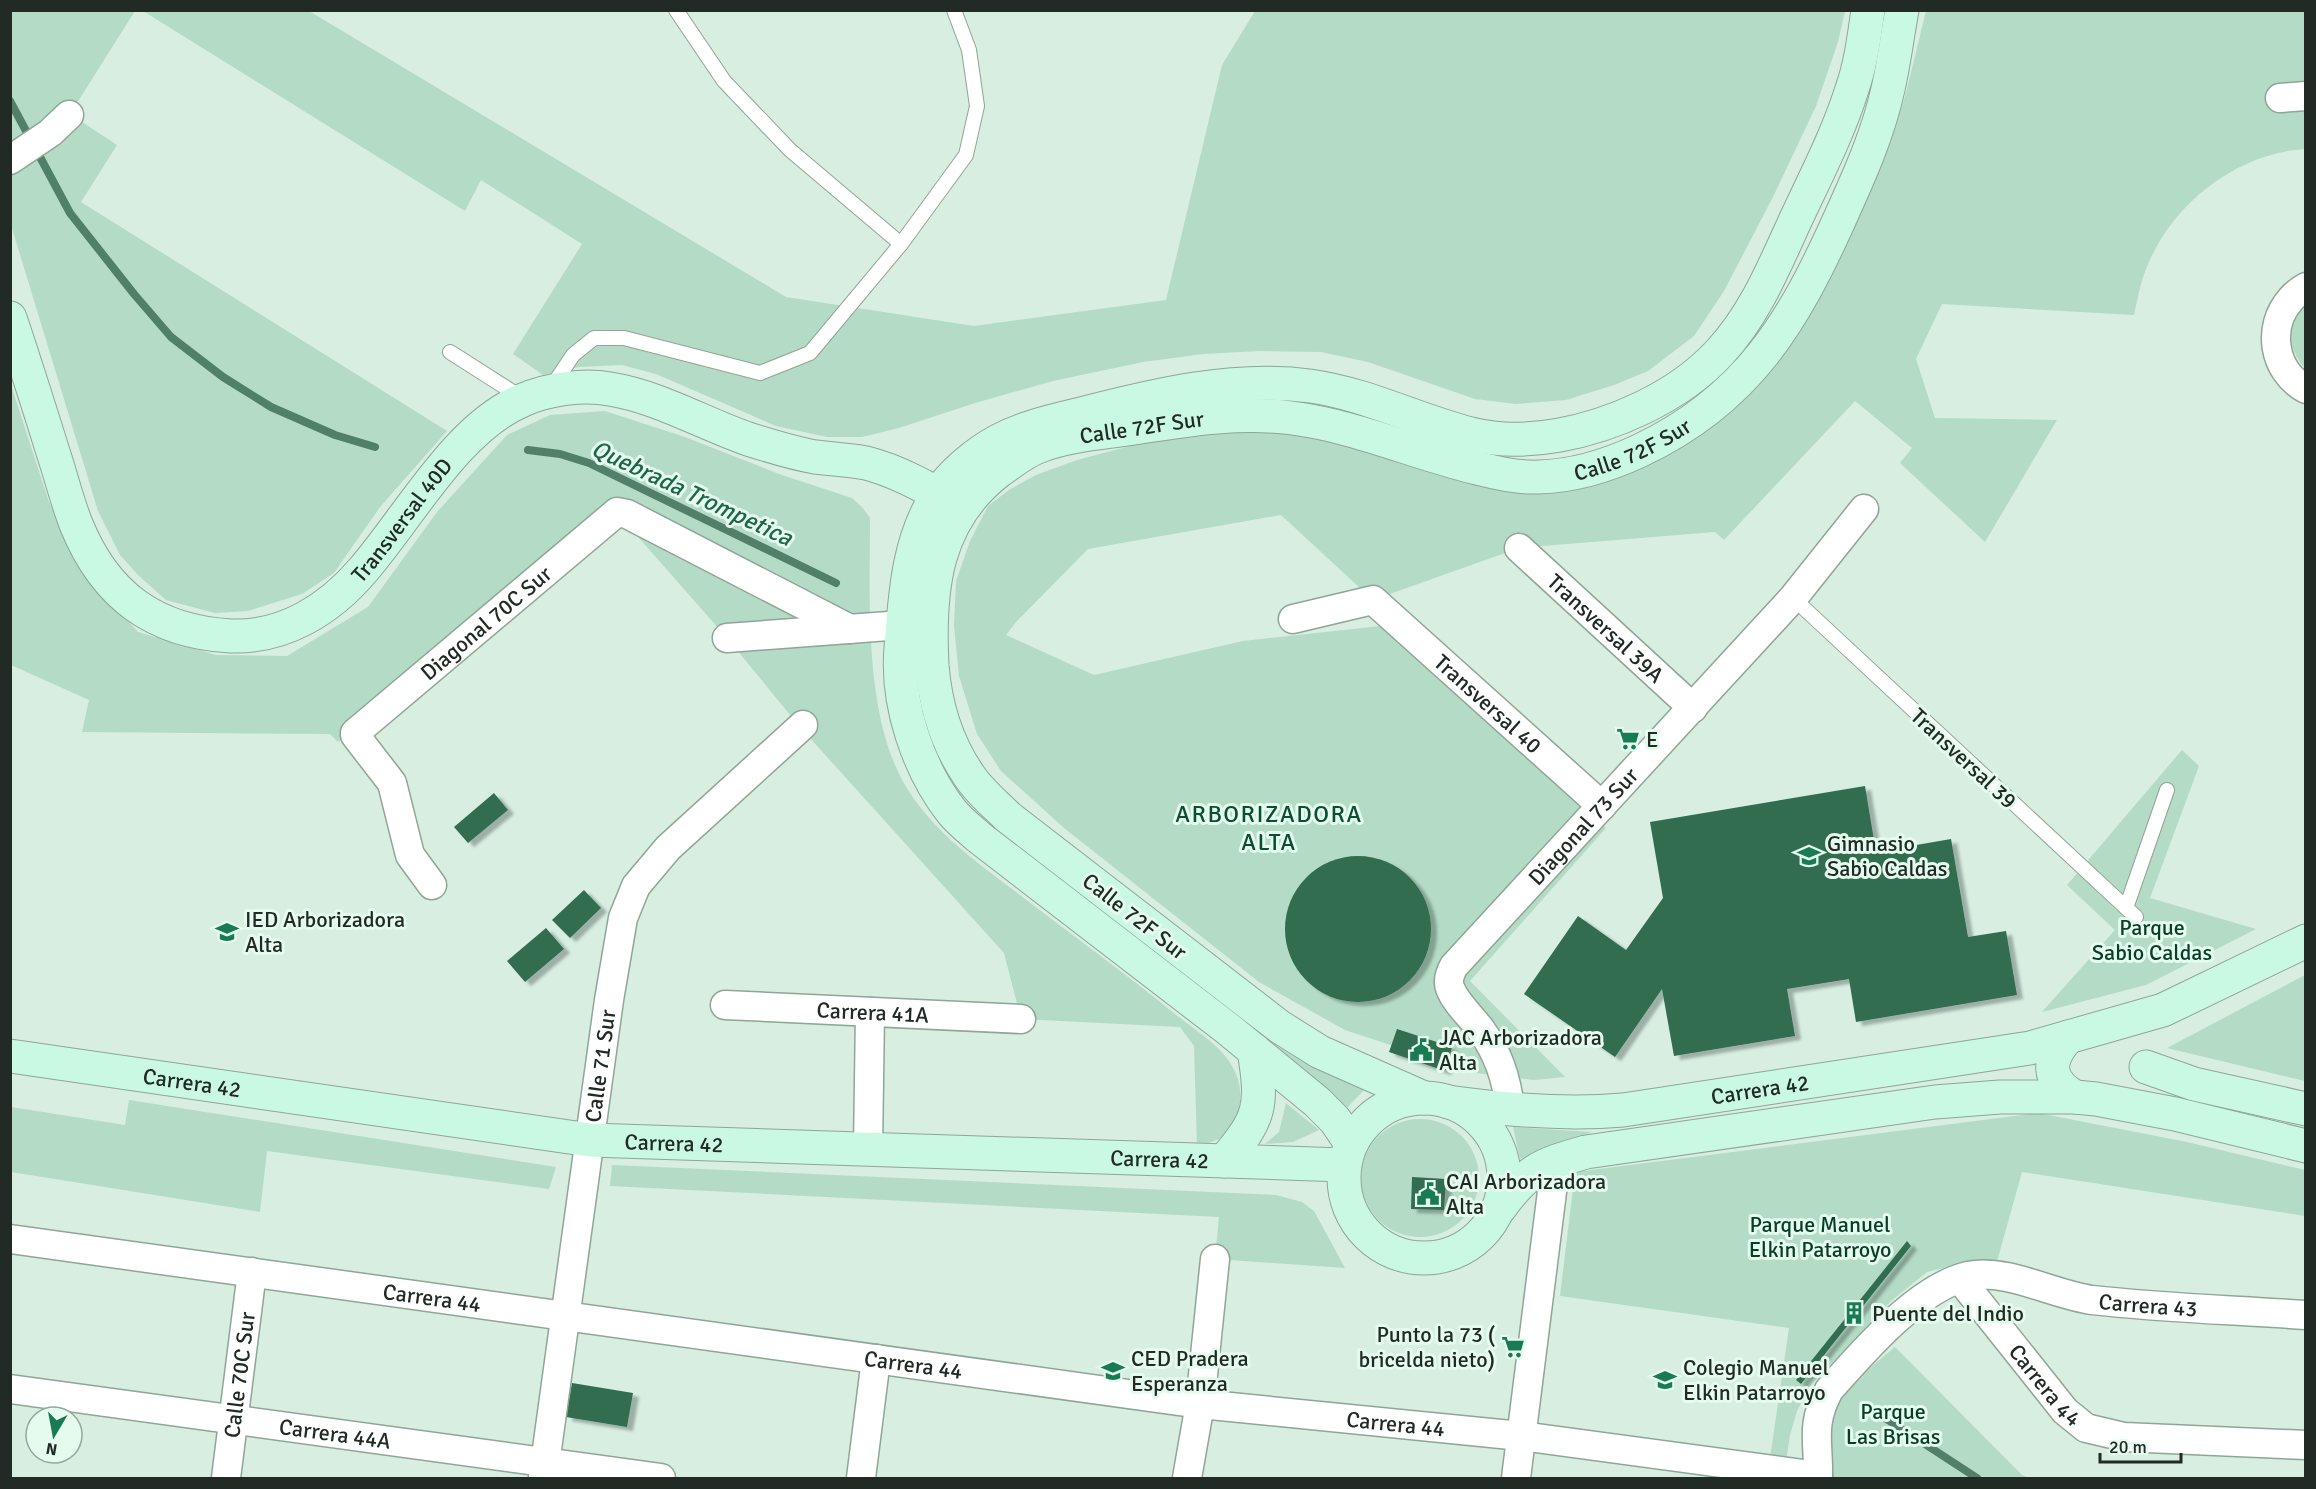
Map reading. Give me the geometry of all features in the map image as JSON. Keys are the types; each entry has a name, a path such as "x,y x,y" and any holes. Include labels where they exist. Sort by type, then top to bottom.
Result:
{"street":[{"name":"Calle 72F Sur","path":"1436,1100 1320,1052 1280,1027 1008,817 971,778 954,747 941,716 933,681 931,644 936,570 945,542 956,474 977,454 1031,427 1128,403 1220,386 1278,384 1342,391 1456,430 1502,438 1542,437 1577,430 1609,422 1659,399 1695,375 1719,353 1745,321 1766,285 1835,135 1853,88 1863,46 1868,10"},
{"name":"Calle 72F Sur","path":"1347,1153 1327,1110 1254,1050 981,839 954,815 932,783 909,723 900,657 909,567 920,531 950,501 989,479 1015,459 1038,446 1080,436 1210,417 1292,418 1357,433 1503,475 1538,477 1568,474 1603,465 1635,453 1676,433 1710,409 1756,365 1794,310 1815,274 1869,154 1880,122 1889,87 1902,10"},
{"path":"10,160 59,124"},
{"path":"2306,287 2291,298 2281,314 2275,333 2277,352 2284,370 2297,385 2306,389"},
{"name":"Transversal 40D","path":"10,318 77,526 97,564 123,595 138,608 161,622 206,634 238,636 288,626 326,606 361,572 466,440 488,421 536,396 586,387 610,389 650,399 747,439 785,450 864,463 886,469 950,501"},
{"name":"Diagonal 73 Sur","path":"1510,1109 1508,1085 1499,1060 1482,1031 1455,998 1449,987 1449,976 1459,960 1793,598 1864,509"},
{"name":"Diagonal 70C Sur","path":"432,885 410,855 392,783 355,733 617,512 627,514 850,629"},
{"name":"Transversal 39A","path":"1519,548 1693,708"},
{"name":"Transversal 40","path":"1293,619 1373,600 1602,806"},
{"path":"727,638 902,625"},
{"name":"Calle 71 Sur","path":"544,1471 623,918 636,886 669,848 803,725"},
{"name":"Carrera 42","path":"1436,1100 1510,1109 1600,1112 1647,1107 2013,1051 2163,1010 2306,941"},
{"name":"Carrera 41A","path":"725,1005 1021,1019"},
{"path":"2114,1102 2125,1098 2143,1080 2153,1027 2163,1010"},
{"path":"868,1149 870,1012"},
{"path":"2306,1110 2194,1084 2145,1060 2138,1044 2127,1035 2084,1033 2057,1051 2054,1058 2052,1072 2063,1090 2075,1097 2114,1102 2187,1117 2306,1146"},
{"path":"1224,1161 1245,1137 1254,1121 1258,1100 1258,1077 1254,1050"},
{"name":"Carrera 42","path":"10,1056 590,1140 1224,1161 1347,1153"},
{"name":"Carrera 42","path":"1499,1209 1528,1174 1556,1160 1616,1147 1935,1101 2000,1096 2075,1097"},
{"path":"1436,1100 1467,1110 1485,1125 1497,1144 1504,1165 1504,1188 1499,1209 1485,1230 1466,1247 1443,1256 1418,1259 1393,1253 1371,1240 1355,1221 1345,1198 1347,1153 1362,1126 1380,1110 1401,1101 1436,1100"},
{"path":"1516,1479 1556,1160"},
{"name":"Carrera 44","path":"10,1239 1200,1404 1521,1436 1818,1477"},
{"path":"1187,1479 1200,1404 1215,1259"},
{"name":"Calle 70C Sur","path":"226,1479 252,1272"},
{"name":"Carrera 43","path":"1818,1477 1816,1424 1821,1404 1829,1390 1915,1304 1932,1291 1960,1279 1970,1276 1994,1276 2093,1300 2306,1315"},
{"name":"Carrera 44","path":"1960,1279 2066,1411 2086,1428 2131,1438 2306,1445"},
{"path":"861,1479 876,1359"},
{"name":"Carrera 44A","path":"10,1389 233,1420 544,1471 661,1479"}],"lane":[{"path":"676,10 724,81 790,150 901,244"},
{"path":"450,352 536,396 573,355 594,338 624,338 760,373 810,353 901,244 966,155 977,106 969,50 954,10"},
{"name":"Transversal 39","path":"1793,598 2131,913 2167,790"}],"green space":[{"path":"10,11 135,11 70,114 117,145 81,202 447,431 380,507 334,573 302,594 248,611 215,613 166,600 120,555 98,511 11,225"},
{"path":"143,11 309,11 786,297 974,326 1166,300 1222,65 1255,11 1845,11 1838,42 1816,106 1774,195 1724,291 1694,336 1648,371 1614,385 1566,400 1516,404 1475,399 1368,362 1321,352 1260,351 1203,354 1143,362 1053,381 862,437 827,437 776,426 656,374 622,365 579,367 543,375 513,354 582,244 481,180 465,211"},
{"path":"1926,11 2305,11 2305,149 2256,160 2233,170 2192,200 2160,240 2142,281 2134,315 1942,304 1916,359 1935,418 2057,420 1985,542 1900,463 1912,448 1855,401 1724,540 1715,532 1519,548 1373,600 1281,515 1088,549 1006,635 1094,675 1243,641 1381,626 1606,828 1470,981 1565,1077 1534,1080 1476,1073 1345,1030 1259,982 1064,828 1001,771 977,734 959,676 954,626 956,581 970,541 988,506 1009,490 1036,475 1077,460 1149,441 1219,428 1317,435 1472,476 1647,449 1796,325 1890,144 1906,93"},
{"path":"2305,305 2305,368 2295,353 2291,336 2294,319"},
{"path":"10,382 49,502 82,568 138,632 216,655 287,656 368,607 437,512 507,435 550,415 605,411 685,437 782,475 852,498 870,518 870,621 876,694 883,729 893,761 908,790 932,821 974,860 1218,1048 1231,1065 1239,1083 1239,1110 1232,1126 1219,1139 1197,1146 1194,1046 1180,1027 1021,1019 1004,953 800,727 727,638 617,513 338,742 330,734 82,732 89,700 11,665"},
{"name":"Parque Sabio Caldas","path":"2182,750 2199,766 2150,898 2256,929 2146,985 2042,1012 2115,930 2067,885"},
{"path":"2305,975 2305,1081 2167,1048"},
{"path":"1254,1032 1305,1063 1365,1089 1347,1108"},
{"path":"129,1100 556,1167 549,1189 267,1151 260,1212 11,1172 11,1107 125,1125"},
{"path":"1286,1103 1319,1130 1293,1142 1265,1144 1279,1132"},
{"name":"Parque Manuel Elkin Patarroyo","path":"2038,1113 2187,1142 2305,1170 2305,1216 2022,1172 1996,1265 1959,1264 1927,1272 1891,1301 1810,1386 1797,1411 1790,1435 1785,1468 1769,1465 1789,1328 1560,1296 1575,1172"},
{"path":"1420,1119 1443,1123 1462,1136 1475,1155 1479,1178 1475,1201 1462,1220 1443,1233 1420,1237 1397,1233 1378,1220 1365,1201 1361,1178 1365,1155 1378,1136 1397,1123"},
{"path":"1513,1127 1592,1132 1520,1159"},
{"path":"612,1165 1276,1195 1302,1202 1314,1211 1345,1268 1215,1259 1219,1217 610,1186"},
{"name":"Parque Las Brisas","path":"1895,1347 2022,1475 2029,1478 1828,1478 1827,1442 1835,1405 1854,1383"}],"building":[{"path":"1865,786 1876,852 1951,839 1968,937 2006,931 2017,995 1856,1022 1849,979 1787,989 1795,1036 1674,1056 1662,989 1615,1057 1524,994 1578,916 1626,950 1663,898 1650,822"},
{"path":"494,793 508,810 468,843 454,827"},
{"path":"1358,856 1386,862 1410,877 1425,901 1431,929 1425,957 1410,981 1386,996 1358,1002 1330,996 1306,981 1291,957 1285,929 1291,901 1306,877 1330,862"},
{"path":"584,890 601,908 570,938 552,920"},
{"path":"546,928 564,949 525,982 507,961"},
{"name":"JAC Arborizadora Alta","path":"1397,1029 1452,1047 1445,1071 1389,1052"},
{"name":"CAI Arborizadora Alta","path":"1412,1177 1446,1179 1444,1210 1411,1209"},
{"name":"Puente del Indio","path":"1907,1241 1911,1246 1801,1384 1796,1380"},
{"path":"572,1383 633,1393 627,1427 566,1417"}],"waterway":[{"name":"Quebrada Trompetica","path":"10,101 70,213 171,337 223,377 271,407 335,435 375,447"},
{"name":"Quebrada Trompetica","path":"528,450 560,454 589,463 836,583"},
{"path":"1885,1418 1977,1478"}],"place":[{"name":"E","path":"1628,739"},
{"name":"Gimnasio Sabio Caldas","path":"1809,856"},
{"name":"IED Arborizadora Alta","path":"227,932"},
{"name":"JAC Arborizadora Alta","path":"1421,1050"},
{"name":"CAI Arborizadora Alta","path":"1428,1194"},
{"name":"Puente del Indio","path":"1854,1313"},
{"name":"Punto la 73 ( bricelda nieto)","path":"1513,1347"},
{"name":"CED Pradera Esperanza","path":"1113,1371"},
{"name":"Colegio Manuel Elkin Patarroyo","path":"1665,1380"}],"district":[{"name":"ARBORIZADORA ALTA","path":"1269,828"}]}
